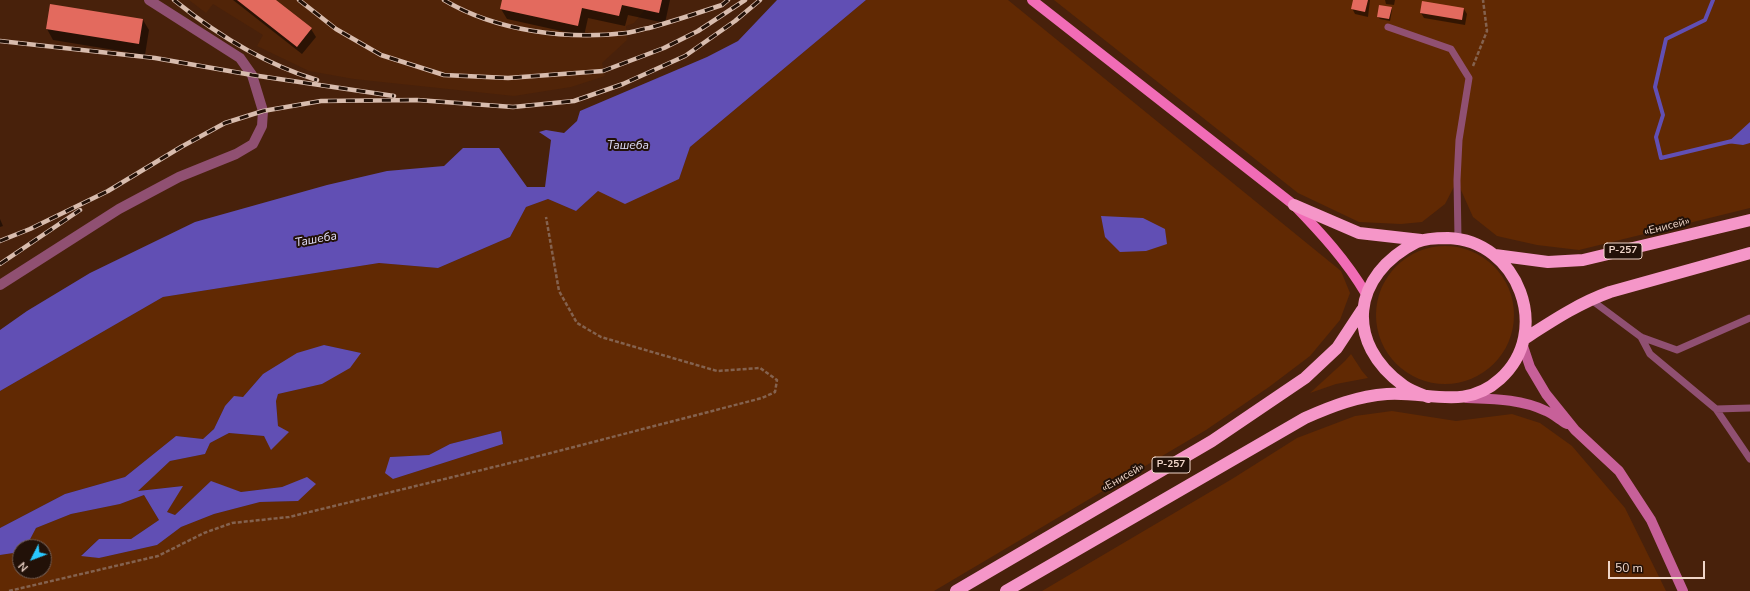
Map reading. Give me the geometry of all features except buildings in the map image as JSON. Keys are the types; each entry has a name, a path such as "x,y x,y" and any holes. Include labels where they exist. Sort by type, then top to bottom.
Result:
{"highway":[{"path":"1294,206 1359,233 1422,240"},
{"name":"«Енисей»","path":"1494,255 1548,262 1584,260 1750,220"},
{"name":"«Енисей»","path":"956,591 1212,440 1305,378 1337,348 1362,310 1366,294 1374,277 1391,258 1403,249 1422,240 1458,238 1478,245 1494,255 1510,272 1521,293 1526,316 1524,343 1514,364 1500,380 1483,391 1464,398 1446,399 1389,394 1367,396 1347,401 1305,418 1006,591"},
{"path":"1524,343 1555,319 1590,299 1610,292 1750,253"},
{"name":"«Енисей»","path":"1362,310 1364,329 1370,346 1378,361 1406,388 1428,397"}],"main road":[{"path":"1032,0 1294,206 1328,241 1353,272 1366,294"}],"street":[{"path":"0,285 119,209 178,177 236,154 252,144 262,126 263,111 252,75 240,58 149,0"},
{"path":"1524,343 1530,367 1546,394 1575,430"},
{"path":"1464,398 1518,402 1533,406 1547,411 1575,430 1619,470 1651,520 1683,591"}],"lane":[{"path":"1388,27 1451,49 1469,78 1459,140 1457,180 1458,238"},
{"path":"1590,299 1641,337 1677,350 1750,318"},
{"path":"1641,337 1650,354 1716,409 1750,459"},
{"path":"1716,409 1750,408"}],"path":[{"path":"1469,78 1487,30 1483,0"},
{"path":"9,591 158,556 204,533 232,523 289,517 547,454 762,398 775,392 777,380 760,368 717,371 601,337 577,323 559,291 546,217"}],"shaded area":[{"path":"189,0 653,0 634,23 626,26 627,40 602,63 605,76 571,87 514,96 354,79 309,71 257,46 263,35 213,4 206,13"},
{"path":"866,0 1008,0 1341,271 1350,293 1340,320 1310,356 1269,387 1206,430 934,591 0,591 0,555 12,553 12,579 52,579 52,539 30,539 36,528 71,514 120,504 144,495 159,520 131,539 99,539 81,555 99,558 157,545 181,527 214,514 260,502 298,501 307,478 282,487 241,492 211,482 175,515 167,512 182,486 137,491 170,461 205,454 210,443 229,433 264,436 271,449 278,426 276,400 278,394 322,384 360,353 324,345 263,374 243,397 225,406 214,429 203,439 176,436 125,477 65,494 0,528 0,391 163,297 379,263 438,268 510,237 526,207 548,199 576,211 598,191 679,179 690,147","holes":["501,431 503,444 393,479 390,457 429,455 450,444"]},
{"path":"1054,0 1750,0 1750,208 1579,250 1537,245 1497,236 1473,217 1457,181 1445,204 1422,222 1401,224 1359,222 1298,193"},
{"path":"1452,246 1478,254 1489,261 1499,271 1509,289 1513,301 1513,329 1506,348 1499,359 1489,369 1478,376 1459,383 1438,384 1412,376 1401,369 1391,359 1384,348 1377,329 1376,308 1384,282 1391,271 1401,261 1412,254 1431,247"},
{"path":"1351,354 1368,378 1336,384 1310,393 1345,361"},
{"path":"1392,411 1456,421 1512,414 1540,423 1572,446 1625,508 1666,591 1042,591 1232,479 1297,438 1355,416"}],"water":[{"name":"Ташеба","path":"777,0 866,0 690,147 679,179 625,204 598,191 576,211 548,199 526,207 510,237 438,268 379,263 163,297 0,391 0,330 27,311 90,273 195,222 327,185 387,171 444,166 463,148 499,148 527,187 545,187 551,140 539,132 546,130 564,133 577,121 580,111 707,57 738,41"},
{"path":"1750,122 1750,143 1743,145 1727,143"},
{"path":"1101,216 1143,218 1165,229 1167,244 1146,251 1120,252 1105,237"},
{"path":"324,345 361,353 350,368 322,384 278,394 276,401 278,426 289,432 271,450 264,436 229,433 210,443 205,454 170,461 138,491 183,486 167,512 175,515 211,481 241,492 282,487 307,477 316,484 298,501 260,502 214,514 181,527 157,545 99,558 81,556 99,539 131,539 159,520 144,495 120,504 71,514 36,528 30,539 12,539 12,553 0,555 0,528 65,494 125,477 176,436 203,439 214,429 225,406 234,396 243,397 263,374 297,353"},
{"path":"501,431 503,444 393,479 385,473 390,457 429,455 450,444"}],"waterway":[{"path":"1713,0 1705,20 1666,39 1655,87 1663,115 1656,137 1661,158 1732,141"}],"railway":[{"path":"174,0 207,25 241,47 278,66 317,80"},
{"path":"299,0 336,29 381,55 444,75 508,78 603,71 664,48 698,31 745,0"},
{"path":"444,0 464,11 509,26 532,31 580,35 626,33 649,28 722,5 728,0"},
{"path":"0,241 30,229 108,191 181,147 225,123 263,111 321,101 417,100 513,107 574,101 623,84 685,56 735,21 760,0"},
{"path":"0,41 155,58 252,75 394,96"},
{"path":"0,264 80,210"}]}
